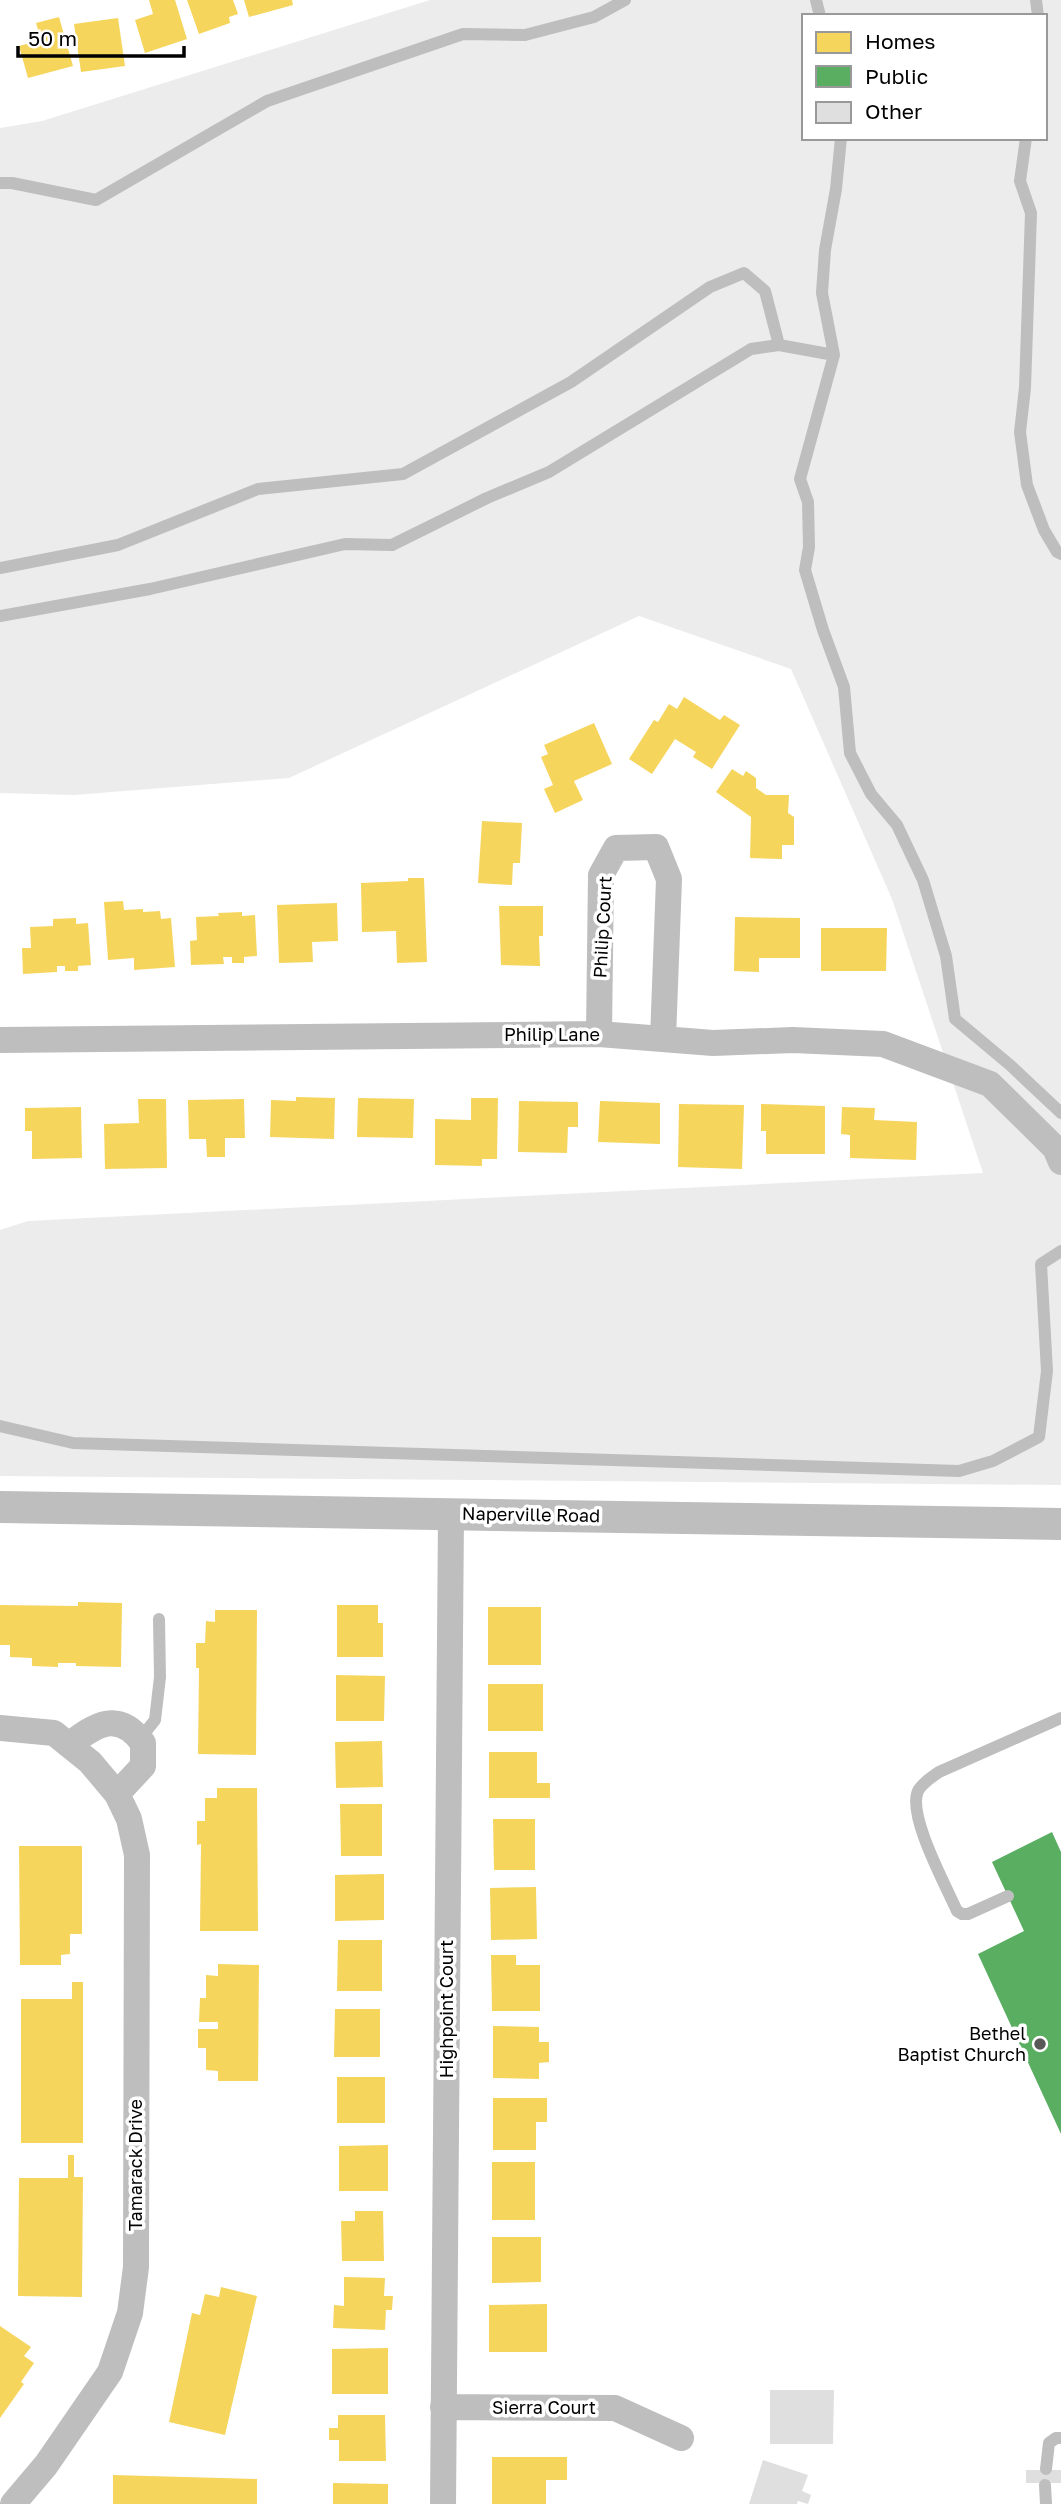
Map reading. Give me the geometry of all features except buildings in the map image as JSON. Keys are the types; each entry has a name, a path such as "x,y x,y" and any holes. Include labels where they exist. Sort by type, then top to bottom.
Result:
{"street":[{"name":"Philip Court","path":"599,1034 601,875 616,848 656,847 669,879 663,1040"},
{"name":"Philip Lane","path":"0,1040 599,1034 713,1043 793,1040 883,1044 990,1084 1055,1148 1061,1162"},
{"name":"Naperville Road","path":"0,1507 1061,1524"},
{"name":"Highpoint Court","path":"443,2504 451,1514"},
{"path":"69,1745 95,1725 131,1727 143,1742 143,1766 117,1794"},
{"name":"Tamarack Drive","path":"0,1728 54,1734 90,1762 117,1794 129,1819 137,1855 136,2267 130,2313 110,2372 19,2502"},
{"name":"Sierra Court","path":"443,2407 615,2408 681,2438"}],"lane":[{"path":"0,183 96,200 267,101 463,34 525,35 594,17 625,0"},
{"path":"841,140 825,250 822,293 834,355 800,479 807,502 809,547 805,570 844,687 850,753 871,794 897,825 923,880 946,956 955,1019 1061,1113"},
{"path":"1026,140 1020,181 1031,213 1025,388 1020,432 1027,485 1044,530 1057,552 1061,554"},
{"path":"0,568 118,545 258,489 403,474 570,382 710,287 744,273 765,291 779,345"},
{"path":"0,616 150,589 345,544 392,545 487,498 548,472 751,349 779,345 834,355"},
{"path":"0,1426 73,1443 959,1471 993,1461 1039,1437 1047,1371 1041,1264 1061,1251"},
{"path":"140,1739 155,1720 160,1677 159,1619"},
{"path":"1008,1896 968,1914 957,1911 919,1821 916,1805 918,1791 939,1772 1061,1718"},
{"path":"1046,2469 1049,2442 1061,2438"},
{"path":"1045,2485 1046,2504"}],"shaded area":[{"path":"430,0 1061,0 1061,1485 0,1476 0,1230 28,1221 983,1173 892,899 791,669 639,616 289,778 74,795 0,793 0,128 42,121"}],"place":[{"name":"Bethel Baptist Church","path":"1040,2044"}]}
